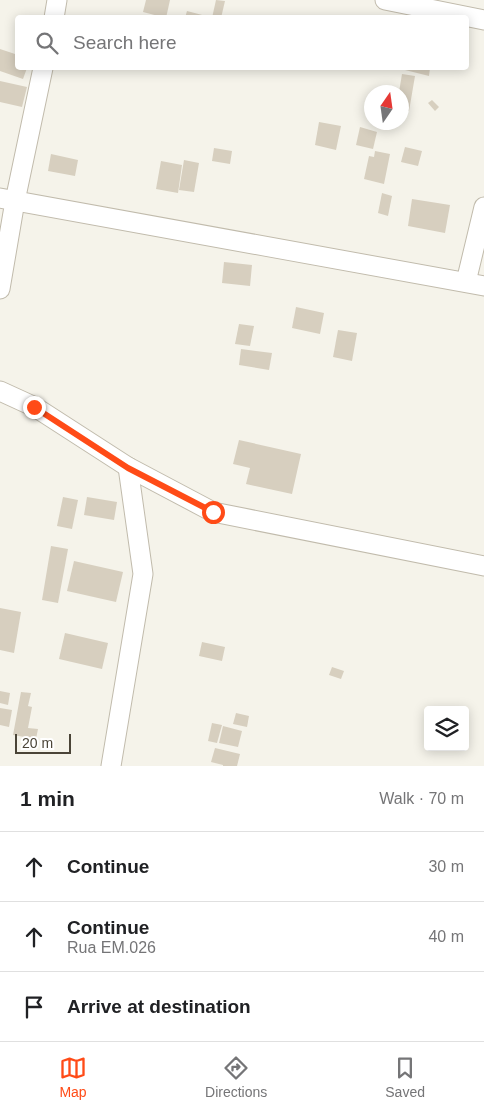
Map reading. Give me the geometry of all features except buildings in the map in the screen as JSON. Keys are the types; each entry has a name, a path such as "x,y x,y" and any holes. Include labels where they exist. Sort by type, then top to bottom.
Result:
{"street":[{"path":"54,15 57,0"},
{"path":"385,0 459,15"},
{"path":"469,17 484,20"},
{"path":"0,289 8,200 42,70"},
{"path":"8,200 475,284 484,207"},
{"path":"0,391 34,407 128,468 213,512 484,566"},
{"path":"110,766 143,574 128,468"}],"route":[{"path":"34,407 128,468 213,512"}]}
